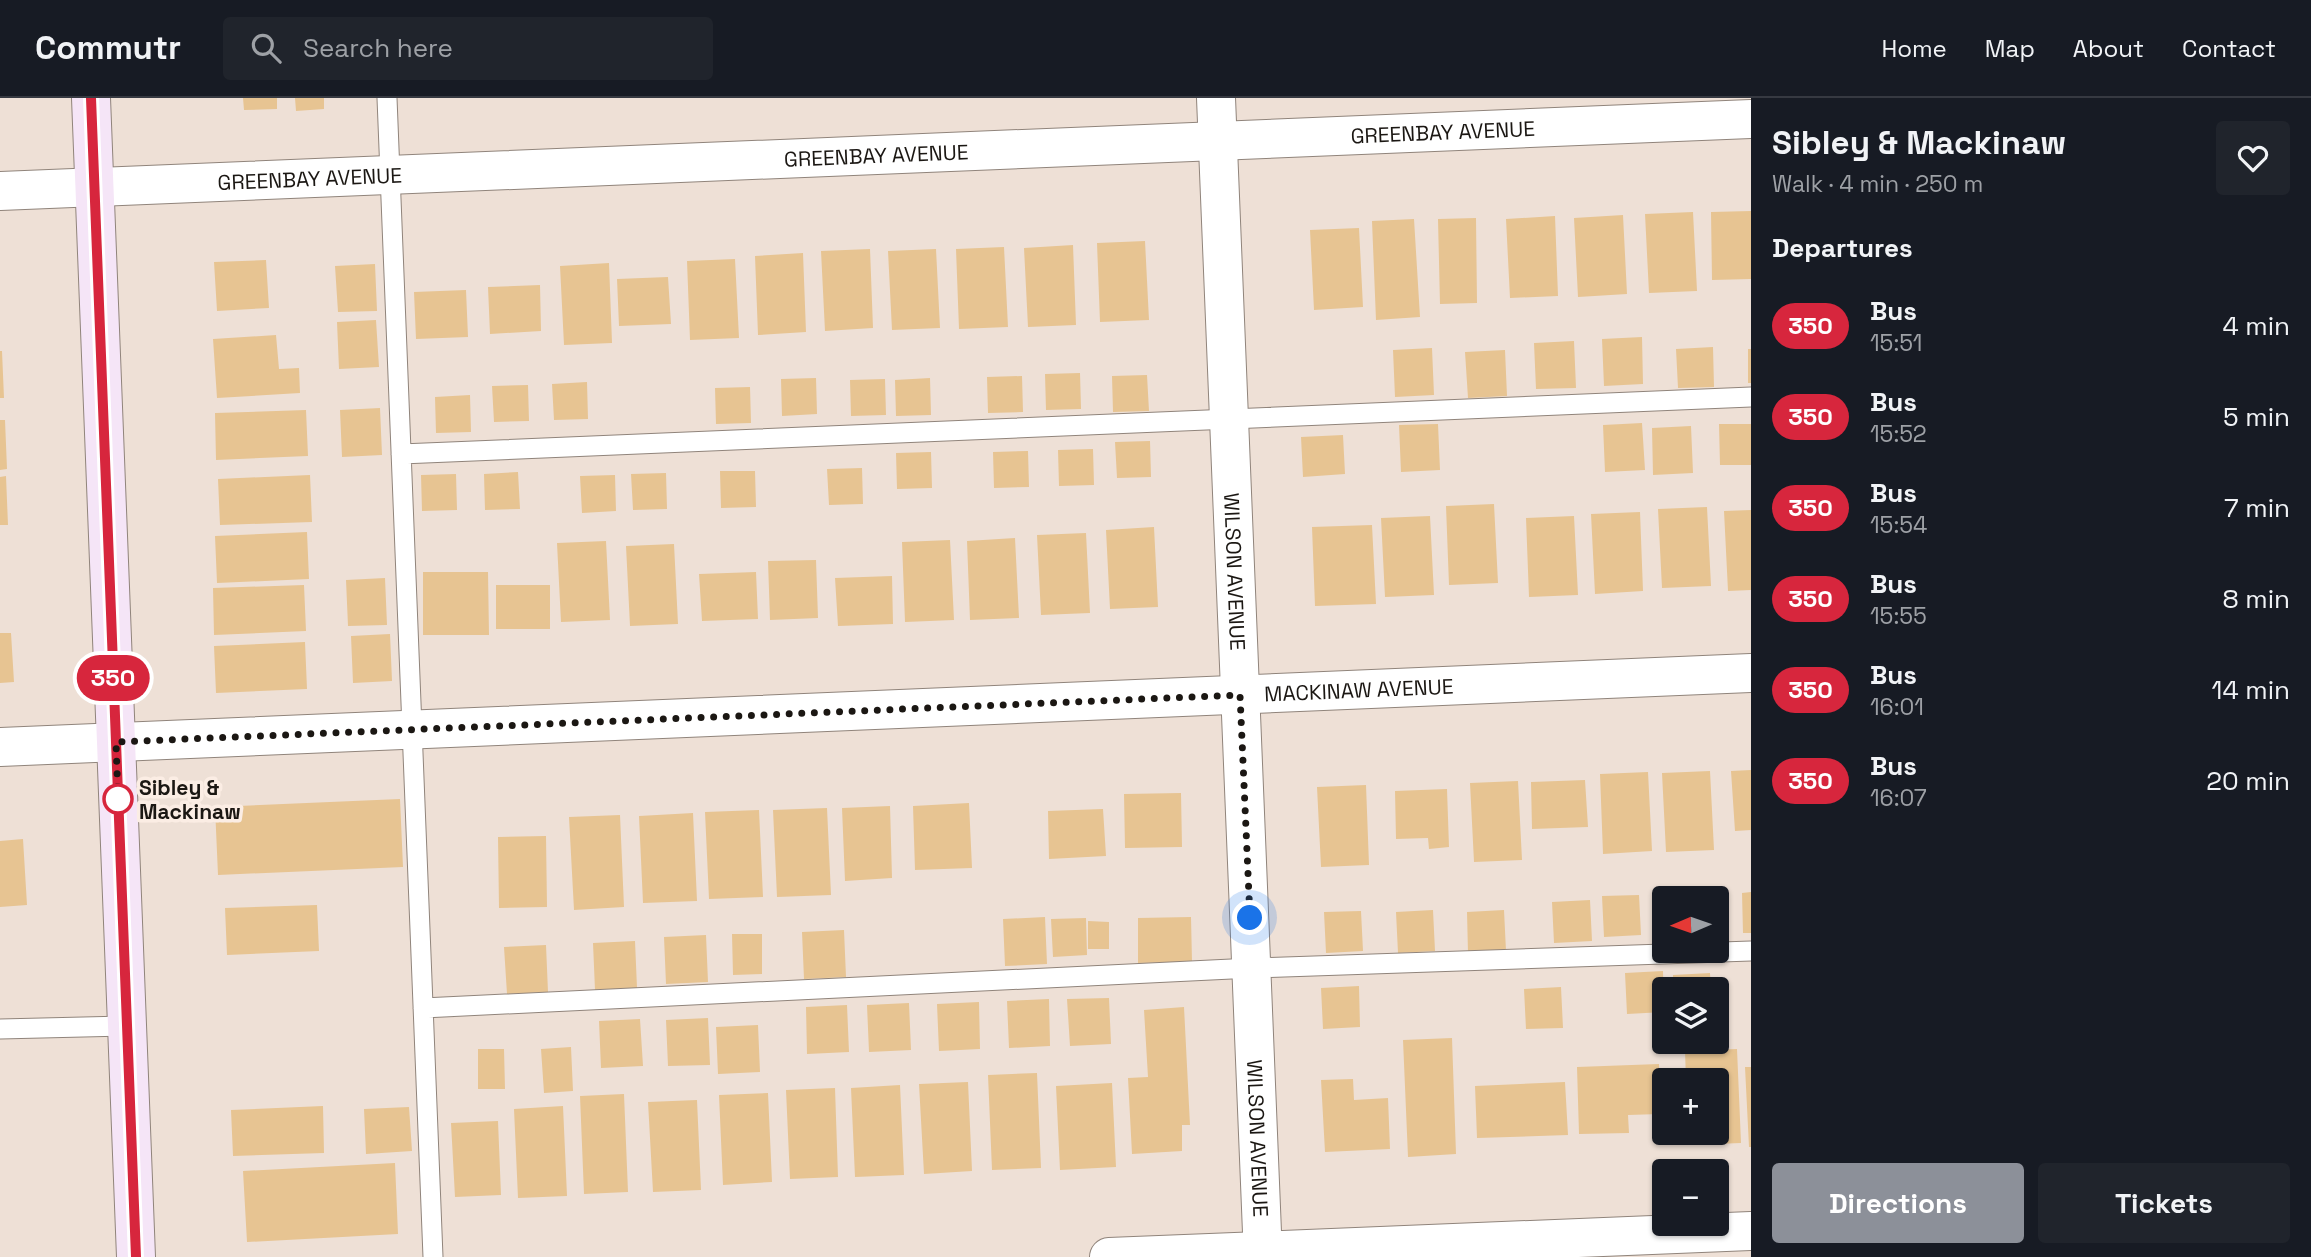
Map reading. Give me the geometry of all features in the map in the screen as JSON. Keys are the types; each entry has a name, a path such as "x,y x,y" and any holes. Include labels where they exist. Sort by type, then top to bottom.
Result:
{"main road":[{"path":"91,98 136,1257"}],"street":[{"name":"WILSON AVENUE","path":"1216,98 1263,1254"},
{"name":"GREENBAY AVENUE","path":"0,191 1751,119"},
{"name":"MACKINAW AVENUE","path":"0,747 1751,673"},
{"path":"1109,1257 1263,1254 1751,1231"}],"lane":[{"path":"387,98 433,1257"},
{"path":"401,454 1751,397"},
{"path":"423,1008 1252,968 1751,951"},
{"path":"0,1029 125,1026"}],"building":[{"path":"243,98 277,98 277,109 244,110"},
{"path":"295,98 324,98 324,109 296,111"},
{"path":"1751,211 1751,279 1712,280 1711,212"},
{"path":"1693,212 1697,291 1649,293 1645,214"},
{"path":"1623,215 1627,294 1578,297 1574,218"},
{"path":"1555,216 1558,296 1510,298 1506,219"},
{"path":"1476,218 1477,303 1440,304 1438,219"},
{"path":"1414,219 1420,317 1376,320 1372,221"},
{"path":"1359,228 1363,307 1314,310 1310,230"},
{"path":"1145,241 1149,320 1100,322 1097,243"},
{"path":"1073,245 1076,325 1028,327 1024,248"},
{"path":"1004,247 1008,327 959,329 956,249"},
{"path":"870,249 873,328 825,331 821,251"},
{"path":"936,249 940,328 892,330 888,251"},
{"path":"803,253 806,332 758,335 755,256"},
{"path":"735,259 739,338 690,340 687,261"},
{"path":"266,260 269,308 217,311 214,262"},
{"path":"609,263 612,343 564,345 560,266"},
{"path":"375,264 377,311 338,312 335,266"},
{"path":"668,277 671,324 619,326 617,279"},
{"path":"540,285 541,331 490,334 488,287"},
{"path":"466,290 468,337 416,339 414,292"},
{"path":"376,320 379,367 339,369 337,322"},
{"path":"276,335 279,369 299,368 300,393 217,398 213,339"},
{"path":"1642,337 1643,384 1604,386 1602,339"},
{"path":"1574,341 1576,388 1536,389 1534,343"},
{"path":"1713,347 1714,387 1678,388 1676,349"},
{"path":"1432,348 1434,395 1395,397 1393,350"},
{"path":"1748,349 1751,349 1751,383 1748,383"},
{"path":"1505,350 1507,396 1468,398 1465,352"},
{"path":"2,351 4,398 0,398"},
{"path":"1080,373 1081,409 1046,410 1045,374"},
{"path":"1147,375 1149,411 1113,412 1112,376"},
{"path":"1022,376 1023,412 988,413 987,377"},
{"path":"816,378 817,414 782,416 781,379"},
{"path":"930,378 931,415 896,416 895,380"},
{"path":"885,379 886,415 851,416 850,380"},
{"path":"587,382 588,419 554,420 552,384"},
{"path":"528,385 529,421 494,422 492,386"},
{"path":"750,387 751,423 716,424 715,388"},
{"path":"470,395 471,432 436,433 435,397"},
{"path":"380,408 382,455 342,457 340,410"},
{"path":"306,410 308,456 216,460 215,413"},
{"path":"0,420 5,420 7,469 0,470"},
{"path":"1642,423 1645,470 1605,472 1603,425"},
{"path":"1438,424 1440,470 1401,472 1399,425"},
{"path":"1719,424 1751,424 1751,465 1720,465"},
{"path":"1691,426 1693,473 1653,475 1652,428"},
{"path":"1343,435 1345,474 1303,477 1301,437"},
{"path":"1150,441 1151,477 1117,478 1115,442"},
{"path":"1093,449 1094,485 1059,486 1058,450"},
{"path":"1028,451 1029,487 994,488 993,452"},
{"path":"931,452 932,488 897,489 896,453"},
{"path":"862,468 863,504 829,505 827,469"},
{"path":"720,471 755,471 756,507 721,508"},
{"path":"518,472 520,509 485,510 484,474"},
{"path":"666,473 667,509 633,510 631,474"},
{"path":"456,474 457,510 422,511 421,475"},
{"path":"310,475 312,522 220,525 218,479"},
{"path":"615,475 616,511 582,513 580,476"},
{"path":"6,476 8,525 0,525 0,477"},
{"path":"1494,504 1498,583 1449,585 1446,506"},
{"path":"1707,507 1711,586 1662,588 1658,509"},
{"path":"1751,510 1751,590 1728,591 1724,511"},
{"path":"1640,512 1643,591 1595,594 1591,514"},
{"path":"1430,516 1434,595 1385,597 1381,518"},
{"path":"1574,516 1578,595 1529,597 1526,518"},
{"path":"1372,525 1376,604 1315,606 1312,527"},
{"path":"1154,527 1158,607 1110,609 1106,530"},
{"path":"307,532 309,579 217,583 215,536"},
{"path":"1086,533 1090,613 1041,615 1037,535"},
{"path":"1015,538 1019,618 970,620 967,541"},
{"path":"950,540 954,620 905,622 902,542"},
{"path":"606,541 610,620 561,622 557,543"},
{"path":"674,544 678,624 630,626 626,546"},
{"path":"816,560 818,618 770,620 768,561"},
{"path":"423,572 488,572 489,635 423,635"},
{"path":"756,572 758,619 702,621 699,574"},
{"path":"892,576 893,624 838,626 835,578"},
{"path":"385,578 387,625 348,626 346,580"},
{"path":"304,585 306,631 214,635 213,588"},
{"path":"496,585 550,585 550,629 496,629"},
{"path":"0,633 11,633 14,682 0,683"},
{"path":"390,634 392,681 353,683 351,636"},
{"path":"305,642 307,689 216,693 214,646"},
{"path":"1751,770 1751,830 1735,831 1731,771"},
{"path":"1710,771 1714,850 1666,852 1662,773"},
{"path":"1648,772 1652,851 1603,854 1600,774"},
{"path":"1585,780 1588,827 1532,829 1531,782"},
{"path":"1518,781 1522,860 1474,862 1470,783"},
{"path":"1366,785 1369,865 1321,867 1317,787"},
{"path":"1447,789 1449,847 1429,849 1428,838 1396,839 1395,791"},
{"path":"1181,793 1182,847 1125,848 1124,794"},
{"path":"400,799 403,867 218,875 215,807"},
{"path":"969,803 972,868 915,870 913,806"},
{"path":"890,806 892,878 845,881 842,808"},
{"path":"827,808 831,895 777,897 773,810"},
{"path":"1103,809 1106,856 1049,859 1048,811"},
{"path":"759,810 763,897 709,899 705,812"},
{"path":"693,813 697,901 643,903 639,816"},
{"path":"620,815 624,907 574,910 569,817"},
{"path":"546,836 547,907 499,908 498,837"},
{"path":"23,839 27,905 0,907 0,841"},
{"path":"1751,892 1751,933 1743,933 1742,893"},
{"path":"1639,895 1641,935 1604,937 1602,896"},
{"path":"1590,900 1592,941 1554,943 1552,902"},
{"path":"317,905 319,951 227,955 225,908"},
{"path":"1433,910 1435,951 1398,953 1396,912"},
{"path":"1504,910 1506,951 1468,953 1467,912"},
{"path":"1361,911 1363,951 1326,953 1324,912"},
{"path":"1045,917 1047,964 1005,966 1003,919"},
{"path":"1191,917 1192,962 1138,963 1138,918"},
{"path":"1086,918 1087,955 1053,957 1051,919"},
{"path":"1088,921 1109,922 1109,949 1088,949"},
{"path":"844,930 846,977 804,979 802,932"},
{"path":"732,934 762,934 762,974 733,975"},
{"path":"706,935 708,982 666,984 664,937"},
{"path":"635,941 637,988 595,990 593,943"},
{"path":"546,945 548,992 507,994 504,947"},
{"path":"1663,971 1663,977 1652,977 1652,1013 1627,1014 1625,973"},
{"path":"1710,973 1710,977 1673,977"},
{"path":"1359,986 1360,1027 1323,1029 1321,988"},
{"path":"1561,987 1563,1028 1526,1029 1524,989"},
{"path":"1109,998 1111,1044 1070,1046 1067,999"},
{"path":"1049,999 1050,1046 1009,1048 1007,1001"},
{"path":"979,1002 980,1049 939,1051 937,1004"},
{"path":"909,1003 911,1050 869,1052 867,1005"},
{"path":"847,1005 849,1052 807,1054 806,1007"},
{"path":"1184,1007 1190,1125 1182,1125 1182,1151 1132,1154 1128,1078 1148,1077 1144,1010"},
{"path":"708,1018 710,1065 668,1066 666,1020"},
{"path":"640,1019 643,1066 601,1068 599,1021"},
{"path":"758,1025 760,1072 718,1074 716,1027"},
{"path":"1452,1038 1456,1154 1408,1157 1403,1040"},
{"path":"571,1047 573,1091 544,1093 541,1049"},
{"path":"478,1049 504,1049 505,1089 478,1089"},
{"path":"1729,1049 1737,1049 1741,1143 1729,1143 1729,1068 1686,1068 1685,1054 1729,1054"},
{"path":"1659,1064 1659,1068 1652,1068 1652,1114 1628,1115 1629,1133 1579,1134 1577,1067"},
{"path":"1745,1067 1751,1067 1751,1147 1749,1147"},
{"path":"1037,1073 1041,1168 992,1170 988,1075"},
{"path":"1353,1079 1354,1100 1388,1098 1390,1149 1325,1152 1321,1080"},
{"path":"968,1082 972,1171 924,1174 919,1084"},
{"path":"1565,1082 1568,1135 1477,1138 1475,1086"},
{"path":"1112,1083 1116,1167 1060,1170 1056,1086"},
{"path":"900,1085 904,1175 855,1177 851,1088"},
{"path":"835,1088 838,1177 790,1179 786,1090"},
{"path":"768,1093 772,1182 723,1185 719,1095"},
{"path":"624,1094 628,1192 584,1194 580,1096"},
{"path":"697,1100 701,1190 653,1192 648,1102"},
{"path":"323,1106 324,1153 233,1156 231,1110"},
{"path":"563,1106 567,1196 518,1198 514,1109"},
{"path":"409,1107 412,1151 366,1154 364,1109"},
{"path":"498,1121 501,1195 455,1197 451,1123"},
{"path":"395,1163 398,1234 247,1242 243,1171"}],"bus line":[{"name":"350","path":"91,98 136,1257"}],"place":[{"name":"Sibley & Mackinaw","path":"118,799"}],"route":[{"path":"118,799 116,742 1240,695 1250,918"}]}
